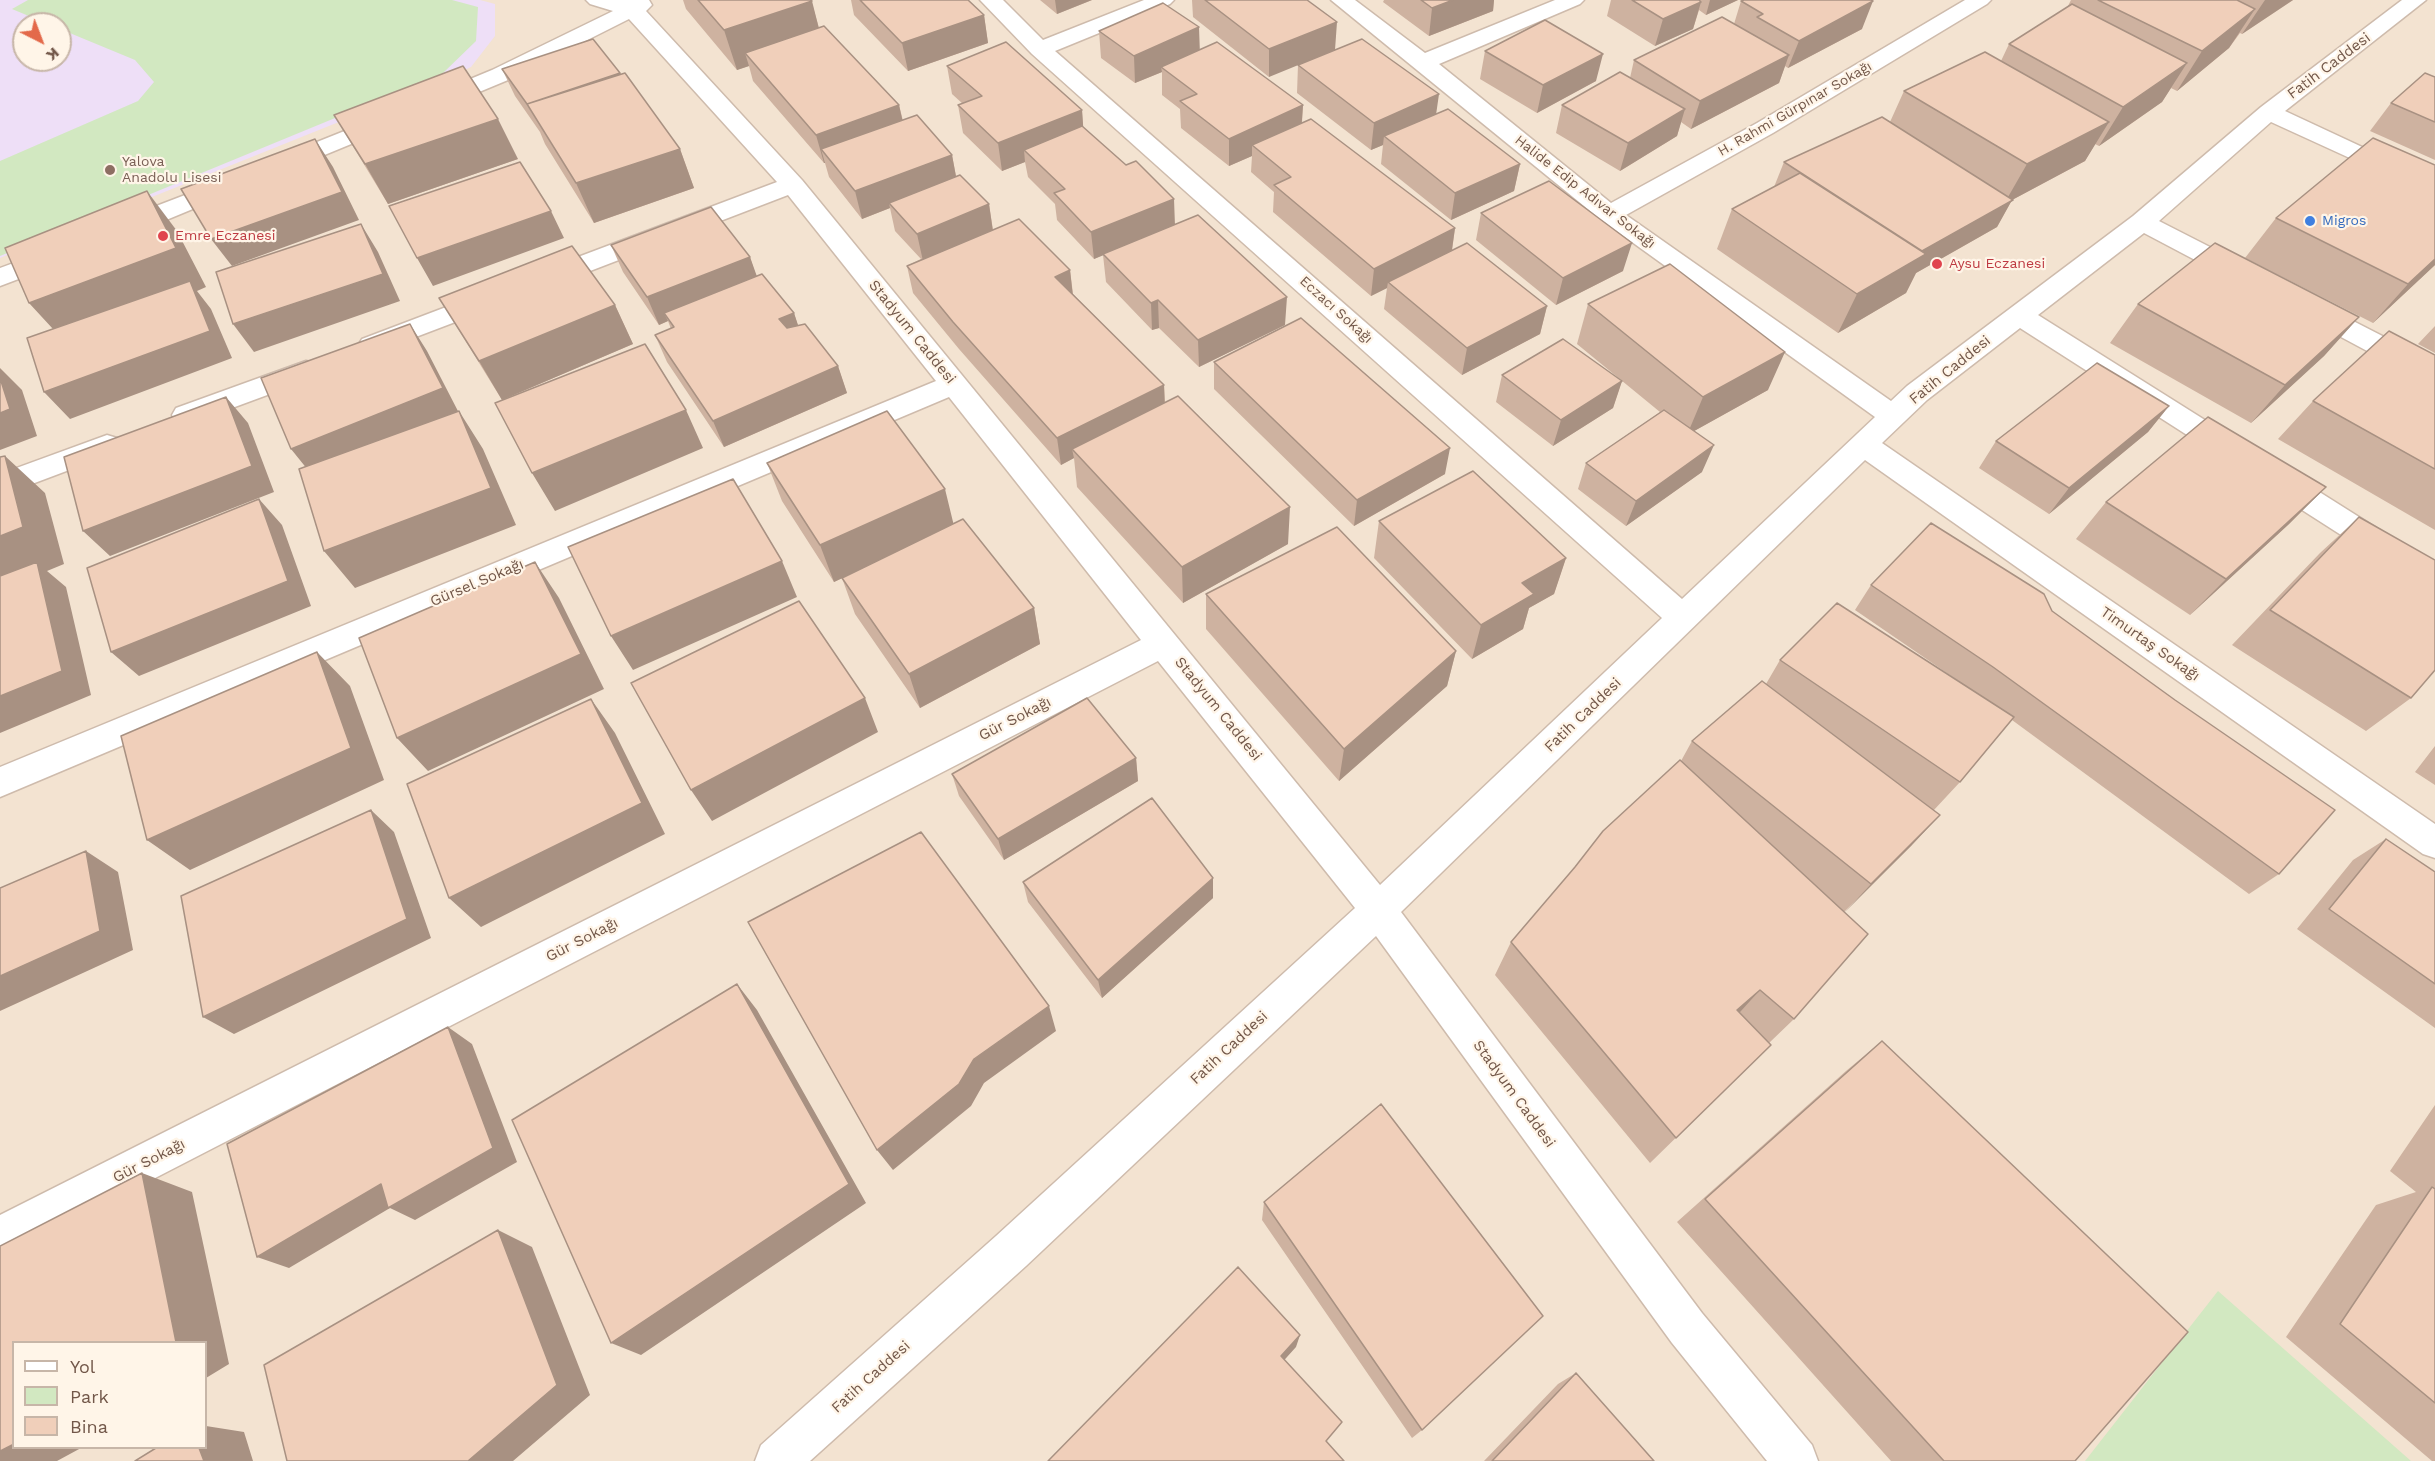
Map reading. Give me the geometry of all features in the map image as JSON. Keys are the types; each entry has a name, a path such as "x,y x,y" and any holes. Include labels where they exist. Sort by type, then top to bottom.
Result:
{"street":[{"path":"597,0 643,4"},
{"name":"Eczacı Sokağı","path":"991,0 1040,49 1683,618"},
{"path":"1040,49 1163,0"},
{"name":"Halide Edip Adıvar Sokağı","path":"1342,0 1424,62 1609,214 1894,417"},
{"path":"1424,62 1574,0"},
{"name":"H. Rahmi Gürpınar Sokağı","path":"1609,214 1765,128 1980,0"},
{"name":"Fatih Caddesi","path":"777,1461 1011,1251 1378,910 1917,393 2142,222 2269,112 2415,0"},
{"path":"100,237 500,75 643,4"},
{"name":"Stadyum Caddesi","path":"643,4 955,384 1378,910 1687,1328 1796,1461"},
{"path":"2269,112 2435,190"},
{"path":"168,422 793,185"},
{"path":"2142,222 2435,375"},
{"path":"0,278 78,246"},
{"path":"2019,315 2435,580"},
{"name":"Gürsel Sokağı","path":"0,782 955,384"},
{"path":"0,485 134,435"},
{"name":"Timurtaş Sokağı","path":"1865,445 2435,843"},
{"name":"Gür Sokağı","path":"0,1237 1164,643"}],"shaded area":[{"path":"0,0 2435,0 2435,1461 0,1461"},
{"name":"Yalova Anadolu Lisesi","path":"0,0 480,0 495,4 495,36 471,67 0,258"}],"green space":[{"name":"Yalova Anadolu Lisesi","path":"28,0 452,0 478,7 476,41 442,74 0,256 0,161 138,101 154,82 135,60 72,34 72,12 19,12 12,9"},
{"path":"2218,1291 2411,1461 2085,1461"}],"building":[{"path":"698,0 811,0 812,1 724,30"},
{"path":"860,0 968,0 984,15 902,43"},
{"path":"1205,0 1307,0 1337,22 1269,49"},
{"path":"1421,0 1453,0 1432,8"},
{"path":"1632,0 1699,0 1701,2 1663,19"},
{"path":"2098,0 2237,0 2255,9 2202,51"},
{"path":"1741,1 1873,1 1799,41 1757,17 1763,14"},
{"path":"1163,3 1199,27 1134,56 1099,31"},
{"path":"2072,4 2187,63 2123,107 2009,44"},
{"path":"1722,17 1789,55 1700,101 1634,60"},
{"path":"1545,20 1603,54 1543,85 1485,51"},
{"path":"824,26 899,105 816,135 745,53"},
{"path":"593,39 620,73 527,104 502,69"},
{"path":"1362,39 1439,94 1374,123 1298,65"},
{"path":"1006,42 1082,110 998,143 958,105 982,96 947,66"},
{"path":"1217,42 1303,105 1229,139 1180,101 1197,94 1161,67"},
{"path":"1985,52 2109,122 2027,164 1904,91"},
{"path":"463,66 498,119 365,164 334,115"},
{"path":"1620,72 1685,109 1628,143 1562,105"},
{"path":"625,73 680,149 576,183 527,104"},
{"path":"2425,73 2435,77 2435,122 2391,103"},
{"path":"1448,109 1520,164 1455,193 1384,136"},
{"path":"917,115 952,155 855,191 821,149"},
{"path":"1882,117 2013,200 1922,251 1784,162"},
{"path":"1311,119 1455,228 1374,269 1274,185 1291,177 1252,145"},
{"path":"1082,126 1126,165 1136,161 1174,199 1091,232 1054,193 1065,189 1024,150"},
{"path":"2373,138 2435,165 2435,259 2408,284 2276,218"},
{"path":"315,139 342,192 211,239 181,189"},
{"path":"520,162 551,211 417,258 389,206"},
{"path":"1800,173 1926,254 1857,294 1732,209"},
{"path":"960,175 989,204 917,234 889,203"},
{"path":"1549,181 1632,243 1563,278 1481,213"},
{"path":"147,191 176,248 29,303 5,248"},
{"path":"711,207 750,257 647,297 611,245"},
{"path":"1198,215 1287,297 1198,340 1158,300 1151,303 1103,254"},
{"path":"1019,219 1070,270 1055,277 1164,385 1057,438 953,322 907,266"},
{"path":"361,224 383,274 233,324 216,272"},
{"path":"1467,243 1547,306 1467,348 1388,282"},
{"path":"2215,243 2359,317 2285,385 2138,304"},
{"path":"572,246 615,305 479,361 439,298"},
{"path":"1670,264 1785,352 1703,397 1588,304"},
{"path":"762,274 794,313 779,319 787,328 805,324 838,366 713,421 655,335 674,327 664,313"},
{"path":"190,281 210,331 44,392 27,338"},
{"path":"1301,318 1450,448 1357,500 1214,362"},
{"path":"410,324 443,388 291,449 261,378"},
{"path":"2389,331 2435,355 2435,469 2313,401"},
{"path":"1563,339 1622,381 1561,420 1502,375"},
{"path":"645,344 686,410 532,473 495,403"},
{"path":"2097,363 2169,406 2069,488 1996,441"},
{"path":"0,378 10,409 0,413"},
{"path":"1178,396 1290,507 1182,567 1072,449"},
{"path":"226,397 252,466 83,531 64,457"},
{"path":"1664,410 1714,445 1636,501 1586,463"},
{"path":"459,411 491,488 324,551 299,469"},
{"path":"887,411 945,489 820,545 767,463"},
{"path":"2208,417 2326,487 2226,579 2106,502"},
{"path":"5,456 23,527 0,536 0,457"},
{"path":"1473,471 1566,558 1522,583 1534,594 1481,625 1379,521"},
{"path":"733,479 782,561 611,636 568,547"},
{"path":"259,499 288,581 111,652 87,568"},
{"path":"2359,517 2435,560 2435,670 2411,698 2270,610"},
{"path":"963,519 1034,608 909,674 842,578"},
{"path":"1931,523 2044,594 2052,611 2175,700 2335,810 2279,874 1993,667 1871,585"},
{"path":"1337,527 1456,651 1344,749 1206,594"},
{"path":"37,562 62,671 0,696 0,576"},
{"path":"535,562 581,654 397,738 359,638"},
{"path":"799,601 865,698 691,790 631,683"},
{"path":"1837,603 2014,717 1960,782 1780,660"},
{"path":"317,652 351,748 147,840 121,736"},
{"path":"1762,681 1940,815 1871,884 1692,741"},
{"path":"1087,698 1136,758 998,839 952,774"},
{"path":"591,699 642,803 449,898 407,784"},
{"path":"1680,760 1868,934 1794,1019 1760,990 1737,1010 1771,1045 1676,1138 1511,942 1603,831"},
{"path":"1152,798 1213,878 1098,980 1023,882"},
{"path":"371,810 407,919 203,1017 181,896"},
{"path":"921,832 1049,1006 974,1059 959,1084 877,1150 748,922"},
{"path":"2386,839 2435,872 2435,984 2329,909"},
{"path":"86,851 100,931 0,976 0,888"},
{"path":"737,984 849,1184 611,1343 512,1120"},
{"path":"448,1027 493,1148 388,1208 381,1184 257,1257 227,1144"},
{"path":"1882,1041 2188,1332 2075,1461 1944,1461 1705,1199"},
{"path":"1381,1104 1543,1316 1422,1430 1264,1202"},
{"path":"142,1173 176,1341 12,1341 12,1445 0,1451 0,1246"},
{"path":"2432,1187 2435,1189 2435,1403 2340,1324"},
{"path":"498,1230 557,1385 468,1461 287,1461 264,1365"},
{"path":"1238,1267 1300,1335 1281,1356 1342,1422 1326,1441 1344,1461 1048,1461"},
{"path":"1576,1373 1654,1461 1492,1461"},
{"path":"154,1449 199,1449 204,1461 135,1461"}],"place":[{"name":"Yalova Anadolu Lisesi","path":"110,170"},
{"name":"Migros","path":"2310,221"},
{"name":"Emre Eczanesi","path":"163,236"},
{"name":"Aysu Eczanesi","path":"1937,264"}]}
